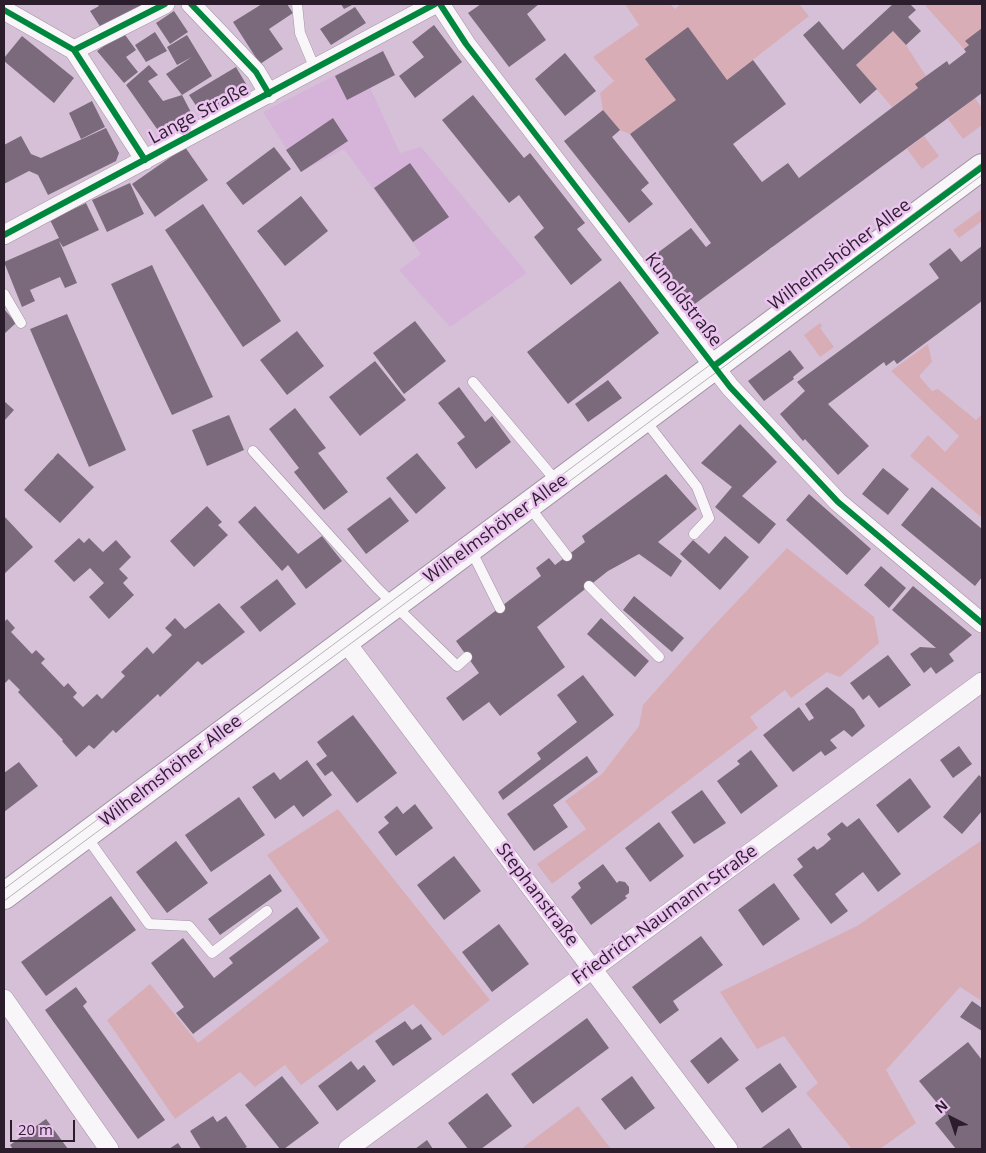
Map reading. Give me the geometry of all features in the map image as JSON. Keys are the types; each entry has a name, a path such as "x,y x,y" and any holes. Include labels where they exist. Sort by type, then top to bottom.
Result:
{"main road":[{"name":"Wilhelmshöher Allee","path":"5,893 982,167"}],"street":[{"path":"74,50 164,4"},
{"path":"191,4 256,72 269,94"},
{"name":"Lange Straße","path":"4,235 435,4"},
{"name":"Kunoldstraße","path":"440,4 466,44 730,387 838,502 982,623"},
{"path":"4,10 74,50 145,160"},
{"name":"Stephanstraße","path":"345,641 728,1149"},
{"name":"Friedrich-Naumann-Straße","path":"348,1149 982,682"},
{"path":"4,999 109,1149"}],"lane":[{"path":"297,4 300,33 315,69"},
{"path":"4,294 21,323"},
{"path":"473,382 558,483"},
{"path":"644,419 697,487 709,518 694,534"},
{"path":"253,451 377,588 395,603 457,666 467,657"},
{"path":"528,505 567,556"},
{"path":"470,548 500,608"},
{"path":"589,586 659,657"},
{"path":"85,835 149,924 189,926 212,953 267,911"}],"path":[{"path":"144,214 239,403 253,451"},
{"path":"771,248 776,255"},
{"path":"21,323 68,448 46,452 53,459"},
{"path":"306,411 362,483 315,519"},
{"path":"4,498 9,493 20,503 29,494"}],"shaded area":[{"path":"625,4 670,4 675,9 681,4 799,4 809,16 727,80 676,100 630,134 620,130 603,110 600,93 614,81 593,57 639,25"},
{"path":"924,4 982,4 982,28 966,41 969,45 964,49"},
{"path":"893,31 906,45 926,76 915,84 918,88 892,107 856,65"},
{"path":"359,63 400,153 421,147 527,273 450,327 399,270 421,254 344,149 301,172 263,112"},
{"path":"975,98 982,108 982,125 963,139 948,119"},
{"path":"924,136 939,156 922,169 907,149"},
{"path":"982,209 982,221 959,238 953,230"},
{"path":"820,323 822,326 820,328 834,347 820,357 804,335"},
{"path":"928,344 932,362 919,376 932,391 938,389 976,420 982,414 981,517 910,456 928,435 945,452 959,436 891,371"},
{"path":"787,548 874,617 879,643 840,677 827,672 791,698 785,690 750,717 758,728 552,884 537,864 586,829 565,801 602,774 639,726 643,705 705,635"},
{"path":"338,809 490,1000 443,1036 413,1004 301,1085 285,1065 255,1087 240,1072 175,1119 107,1020 150,984 198,1043 329,941 267,855"},
{"path":"982,840 982,1001 960,987 886,1070 916,1123 880,1149 852,1149 806,1093 818,1083 784,1036 757,1049 720,992 857,926"},
{"path":"578,1106 611,1149 521,1149"}],"building":[{"path":"97,4 144,4 101,28 90,11 99,6"},
{"path":"262,4 287,4 293,13 269,29 283,49 260,64 233,22"},
{"path":"341,4 354,4 344,9"},
{"path":"481,4 539,4 527,14 546,40 509,67 468,13"},
{"path":"893,4 910,4 916,10 908,17 921,31 906,45 893,31 856,65 877,89 860,104 803,35 819,21 843,50"},
{"path":"355,7 366,23 331,45 320,29"},
{"path":"174,11 188,32 170,44 156,23"},
{"path":"434,25 462,62 415,98 399,76 424,57 412,42"},
{"path":"688,27 727,80 753,60 786,104 733,144 762,182 788,163 799,178 918,88 915,84 947,61 949,65 966,52 964,49 969,45 965,41 982,28 982,93 692,306 652,257 691,228 706,247 711,243 630,134 676,100 645,59"},
{"path":"123,32 136,50 126,57 138,72 124,83 97,51"},
{"path":"155,32 167,51 146,62 135,45"},
{"path":"187,35 212,76 182,95 166,74 192,57 177,65 167,47"},
{"path":"22,36 74,78 54,103 4,61 4,58"},
{"path":"383,51 395,75 347,100 335,76"},
{"path":"565,53 596,91 565,116 535,79"},
{"path":"149,65 158,75 148,81 163,101 182,95 194,118 162,136 126,85"},
{"path":"236,67 249,89 203,116 189,95"},
{"path":"473,95 524,158 530,153 585,223 577,229 602,260 571,285 534,237 544,228 519,195 509,203 442,120"},
{"path":"92,101 105,127 81,139 69,113"},
{"path":"603,110 620,130 612,137 649,183 641,190 653,204 629,223 564,141"},
{"path":"333,118 348,141 301,172 286,150"},
{"path":"106,128 119,153 116,161 48,195 38,175 29,171 4,184 4,145 21,136 31,154 41,158"},
{"path":"185,147 208,180 155,217 132,184"},
{"path":"274,147 291,169 243,205 226,183"},
{"path":"410,163 449,217 413,242 374,188"},
{"path":"130,183 144,214 107,232 92,200"},
{"path":"301,196 328,231 285,266 257,231"},
{"path":"86,203 99,230 63,247 59,241 77,283 65,288 60,277 30,290 35,301 22,307 4,262 59,238 50,220"},
{"path":"203,204 281,321 243,347 165,230"},
{"path":"982,246 982,301 897,364 894,360 886,366 884,362 828,404 869,446 838,475 805,439 803,441 780,414 805,391 797,382 939,278 929,264 950,248 961,262"},
{"path":"152,265 213,397 172,415 111,284"},
{"path":"620,281 659,333 568,404 527,352"},
{"path":"4,309 16,323 4,334"},
{"path":"67,314 126,450 89,467 30,329"},
{"path":"415,321 446,361 404,394 373,353"},
{"path":"297,331 324,366 287,395 260,360"},
{"path":"790,350 804,368 793,377 794,379 764,401 748,381"},
{"path":"375,361 406,400 360,436 329,397"},
{"path":"608,380 622,398 588,422 575,404"},
{"path":"459,387 485,422 492,416 511,442 476,469 457,443 465,437 438,403"},
{"path":"4,401 14,410 4,421"},
{"path":"295,408 326,448 318,453 348,492 324,510 294,472 299,468 269,429"},
{"path":"229,415 244,450 207,466 192,430"},
{"path":"740,424 777,462 742,496 776,524 759,544 715,507 732,487 701,463"},
{"path":"58,453 94,487 60,523 24,490"},
{"path":"417,453 446,488 416,514 386,478"},
{"path":"883,468 909,489 888,515 862,494"},
{"path":"666,474 697,509 658,542 682,561 671,577 639,554 608,571 537,627 565,667 500,716 489,702 463,721 446,698 479,673 456,641 541,576 536,568 549,558 555,565 585,542 582,536"},
{"path":"932,487 982,529 982,577 975,586 901,525"},
{"path":"809,494 871,549 847,575 786,520"},
{"path":"390,497 409,521 366,554 347,529"},
{"path":"207,506 222,522 218,525 228,535 194,567 170,541"},
{"path":"255,506 298,554 322,536 342,561 306,589 288,565 282,571 238,522"},
{"path":"4,516 33,547 4,574"},
{"path":"725,536 749,557 720,590 680,554 693,540 709,554"},
{"path":"79,538 84,543 89,538 103,552 116,540 131,557 119,569 128,578 123,583 134,595 109,619 89,597 104,583 90,568 74,582 54,561"},
{"path":"881,566 906,588 889,608 864,585"},
{"path":"277,579 296,604 260,632 240,607"},
{"path":"913,586 972,635 949,654 954,661 936,674 931,667 924,673 910,654 920,647 936,648 892,610"},
{"path":"634,596 684,638 672,652 623,610"},
{"path":"219,603 245,632 202,665 198,661 160,697 158,694 116,733 113,730 94,749 89,745 76,757 63,740 18,692 20,690 9,679 4,684 4,622 7,619 15,628 11,632 32,654 36,650 45,659 41,663 64,687 68,683 77,693 73,697 83,707 97,694 102,699 125,676 121,672 147,647 153,654 172,635 165,628 175,618 185,629"},
{"path":"601,618 649,661 635,677 587,634"},
{"path":"888,655 911,685 879,708 869,695 863,700 850,683"},
{"path":"583,675 614,715 503,800 498,792 541,759 537,753 577,722 557,695"},
{"path":"827,687 854,709 865,726 852,737 844,730 830,740 837,748 825,756 821,751 793,772 763,735 799,707 809,721 814,718 805,704"},
{"path":"353,715 397,773 357,803 332,771 325,776 316,764 327,756 317,742"},
{"path":"959,746 972,764 953,778 940,760"},
{"path":"751,750 778,786 741,814 717,781 740,764 737,761"},
{"path":"587,756 598,772 553,805 568,827 534,851 507,814"},
{"path":"307,760 332,795 303,817 294,805 275,819 252,787 274,772 280,780"},
{"path":"19,762 38,786 4,812 4,773"},
{"path":"979,775 982,778 982,811 962,834 943,817"},
{"path":"910,778 931,807 898,833 876,805"},
{"path":"702,790 726,823 694,844 671,812"},
{"path":"239,797 265,835 211,872 185,835"},
{"path":"415,804 433,828 396,856 378,832 389,823 384,817 397,806 403,814"},
{"path":"859,818 901,874 878,892 863,872 835,894 848,911 831,924 793,875 803,867 797,859 814,846 817,850 823,846 831,839 827,834 842,822 847,827"},
{"path":"659,822 684,856 650,882 625,848"},
{"path":"176,841 208,883 167,913 136,872"},
{"path":"454,856 481,891 444,920 417,885"},
{"path":"603,864 617,883 619,881 625,882 629,887 629,893 625,896 627,898 591,925 571,897 581,888 578,883"},
{"path":"270,874 282,891 220,935 208,919"},
{"path":"774,883 800,919 763,946 738,910"},
{"path":"111,896 136,930 46,996 21,962"},
{"path":"297,907 320,938 193,1034 176,1013 184,1007 151,963 183,938 214,978 233,963 229,958"},
{"path":"499,924 529,964 492,992 462,952"},
{"path":"701,936 723,965 673,1001 679,1010 660,1024 632,987"},
{"path":"76,987 87,1002 83,1006 165,1120 138,1139 45,1010"},
{"path":"972,1001 982,1008 982,1031 960,1017"},
{"path":"587,1018 609,1048 533,1104 511,1074"},
{"path":"405,1021 412,1030 421,1024 432,1039 393,1066 375,1041"},
{"path":"721,1037 739,1060 708,1084 690,1061"},
{"path":"968,1042 982,1060 982,1149 956,1149 935,1123 946,1114 919,1081"},
{"path":"351,1061 358,1070 364,1065 376,1081 337,1111 318,1086"},
{"path":"780,1063 797,1087 762,1113 745,1088"},
{"path":"282,1076 319,1123 284,1149 280,1149 245,1105"},
{"path":"632,1076 655,1108 625,1130 601,1099"},
{"path":"487,1093 512,1126 481,1149 468,1149 448,1123"},
{"path":"213,1116 217,1122 226,1116 247,1147 243,1149 201,1149 190,1131"},
{"path":"46,1119 68,1149 13,1149 10,1145"},
{"path":"789,1128 803,1149 760,1149"},
{"path":"427,1140 433,1149 415,1149"},
{"path":"178,1143 182,1149 169,1149"}],"tram line":[{"path":"4,889 982,163"},
{"path":"4,901 982,175"}],"cycle path":[{"path":"74,50 165,4"},
{"path":"191,4 256,72 269,94"},
{"path":"4,235 435,4"},
{"path":"440,4 466,44 730,387 838,502 982,623"},
{"path":"4,10 74,50 145,160"},
{"path":"714,366 982,167"}]}
